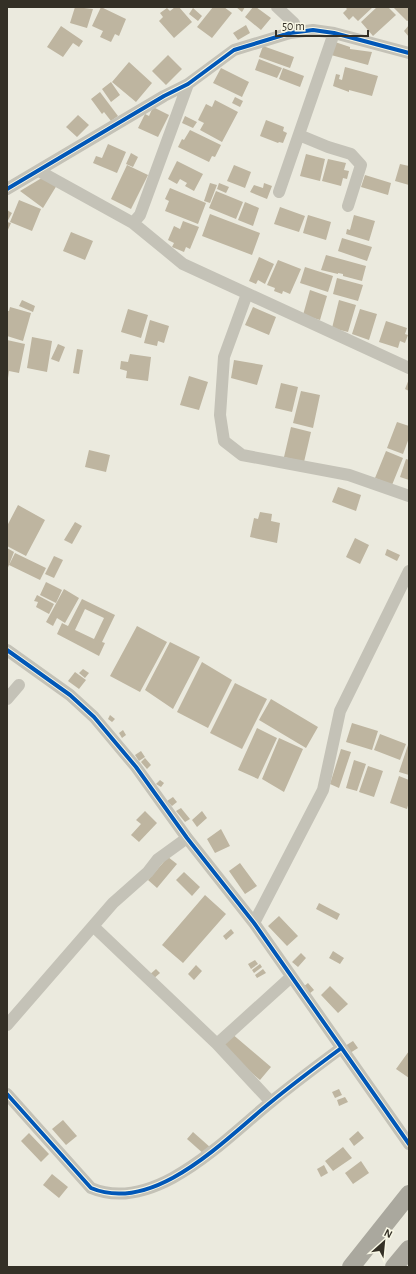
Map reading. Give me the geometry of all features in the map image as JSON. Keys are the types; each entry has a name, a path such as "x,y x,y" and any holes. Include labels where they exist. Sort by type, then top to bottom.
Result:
{"highway":[{"path":"351,1267 409,1194"},
{"path":"394,1267 409,1249"}],"street":[{"path":"277,7 294,23 293,29 290,33"},
{"path":"9,184 39,171 164,96 188,84 234,50 290,33 313,30 334,32 409,53"},
{"path":"279,192 334,32"},
{"path":"133,224 140,214 188,84"},
{"path":"299,135 328,147 351,154 361,165 348,206"},
{"path":"39,171 133,224 183,264 409,368"},
{"path":"247,294 224,356 220,415 224,440 242,454 349,475 409,496"},
{"path":"254,923 323,790 340,711 409,571"},
{"path":"7,650 70,695 94,717 136,767 187,838 254,923 340,1049 409,1144"},
{"path":"7,699 19,685"},
{"path":"7,1025 113,903 148,872 158,858 187,838"},
{"path":"93,926 217,1044 271,1102"},
{"path":"217,1044 291,977"},
{"path":"7,1094 91,1188 104,1193 123,1194 154,1186 199,1163 271,1102 340,1049"}],"building":[{"path":"75,7 93,9 87,28 70,23"},
{"path":"101,7 126,19 119,36 115,34 111,42 100,37 103,31 92,26"},
{"path":"175,7 179,7 192,22 174,38 159,21 163,17 160,13 167,8 170,11"},
{"path":"213,7 224,7 232,13 212,38 197,27"},
{"path":"236,7 245,7 242,12"},
{"path":"253,7 256,7 271,18 261,30 245,17"},
{"path":"345,7 373,7 358,21 353,16 349,20 343,13 347,9"},
{"path":"377,7 388,7 396,15 373,36 361,22"},
{"path":"393,7 409,7 409,20 407,21"},
{"path":"193,8 202,16 198,21 189,14"},
{"path":"246,25 250,33 238,40 233,33"},
{"path":"409,25 409,37 404,31"},
{"path":"61,26 83,41 79,47 73,43 63,57 47,47"},
{"path":"335,42 350,47 350,49 372,52 368,65 331,55"},
{"path":"263,46 294,57 290,68 259,57"},
{"path":"168,55 182,69 166,85 152,71"},
{"path":"259,59 282,68 277,78 255,70"},
{"path":"129,62 152,83 136,102 112,82"},
{"path":"345,67 378,76 372,96 349,90 349,92 333,86 336,74 340,75 339,79 342,80"},
{"path":"221,68 249,82 242,97 213,83"},
{"path":"283,68 304,76 300,87 279,79"},
{"path":"111,82 120,95 111,102 102,89"},
{"path":"100,92 118,116 111,121 104,112 102,114 91,99"},
{"path":"235,97 243,101 240,107 232,103"},
{"path":"215,100 238,112 222,142 200,130 204,123 198,120 206,104 212,107"},
{"path":"153,107 169,115 158,137 138,128 145,114 149,116"},
{"path":"78,115 89,125 77,137 66,127"},
{"path":"185,116 197,122 193,128 182,123"},
{"path":"266,120 284,127 283,131 287,133 283,143 278,143 260,136"},
{"path":"190,130 221,145 215,157 212,156 209,162 178,147 182,139 184,140"},
{"path":"108,144 126,152 117,173 93,163 96,156 102,158"},
{"path":"131,153 138,157 133,167 126,164"},
{"path":"306,154 325,159 320,181 300,176"},
{"path":"328,159 346,163 344,170 349,171 347,179 343,178 341,186 322,181"},
{"path":"177,161 203,174 194,191 185,186 187,183 180,179 177,184 168,179"},
{"path":"400,164 409,166 409,185 395,181"},
{"path":"127,165 148,175 131,209 111,199"},
{"path":"234,165 251,172 245,188 227,181"},
{"path":"365,175 391,183 388,195 361,187"},
{"path":"45,176 57,185 43,208 20,191"},
{"path":"210,183 217,185 210,203 204,201"},
{"path":"219,183 229,187 226,193 217,189"},
{"path":"264,183 272,186 267,199 250,192 254,185 263,188"},
{"path":"170,188 206,203 198,224 165,211 169,201 165,199"},
{"path":"216,191 243,202 236,219 209,208"},
{"path":"19,200 41,209 32,231 10,222"},
{"path":"245,202 259,208 253,226 238,220"},
{"path":"280,207 305,216 299,232 274,224"},
{"path":"7,210 12,213 7,222"},
{"path":"210,214 260,233 252,255 202,236"},
{"path":"308,215 331,222 326,240 303,233"},
{"path":"354,215 375,221 369,241 346,234 347,229 350,230"},
{"path":"183,221 199,227 190,249 186,247 184,252 172,247 174,243 168,240 174,226 180,229"},
{"path":"7,222 11,223 7,232"},
{"path":"71,232 93,241 85,260 63,251"},
{"path":"342,238 372,247 367,261 338,251"},
{"path":"326,255 366,266 362,281 343,276 343,274 321,270"},
{"path":"259,257 274,264 265,284 258,280 256,284 249,281"},
{"path":"278,260 301,269 290,294 283,291 282,294 274,291 275,288 267,285"},
{"path":"305,267 333,276 328,292 300,283"},
{"path":"337,278 363,285 358,301 333,294"},
{"path":"310,290 327,296 320,320 303,315"},
{"path":"22,300 35,306 33,312 19,306"},
{"path":"339,300 356,305 348,332 332,328"},
{"path":"10,307 31,313 23,341 7,336 7,311 9,311"},
{"path":"253,307 276,317 269,335 245,325"},
{"path":"128,309 148,315 141,338 121,332"},
{"path":"360,309 377,314 369,340 352,334"},
{"path":"150,320 169,326 164,343 158,341 157,346 144,343"},
{"path":"386,321 407,328 405,334 408,335 405,343 400,341 398,348 379,342"},
{"path":"32,337 52,341 47,372 27,368"},
{"path":"7,340 25,344 19,373 9,371 8,378"},
{"path":"58,344 65,347 59,362 51,359"},
{"path":"77,349 83,350 79,374 73,373"},
{"path":"130,354 151,357 148,381 126,378 127,371 120,369 121,361 128,362"},
{"path":"234,360 263,365 257,385 231,378"},
{"path":"189,376 208,382 199,410 180,405"},
{"path":"409,379 409,391 405,389"},
{"path":"281,383 298,387 292,412 275,408"},
{"path":"301,391 320,395 313,428 293,423"},
{"path":"397,422 409,426 409,438 403,454 387,448"},
{"path":"291,427 311,432 304,462 284,457"},
{"path":"89,450 110,455 106,472 85,467"},
{"path":"386,451 403,458 392,485 375,478"},
{"path":"406,459 409,460 409,480 400,477"},
{"path":"338,487 361,495 356,511 332,502"},
{"path":"18,505 45,520 26,556 7,546 7,526"},
{"path":"260,512 272,514 271,521 280,523 277,543 250,537 254,518 258,519"},
{"path":"75,522 82,526 72,544 64,540"},
{"path":"355,538 369,545 360,564 346,557"},
{"path":"7,548 14,552 7,570"},
{"path":"387,549 400,555 397,561 385,555"},
{"path":"15,553 46,568 40,580 9,565"},
{"path":"54,556 63,560 54,578 45,574"},
{"path":"46,582 62,590 56,603 40,595"},
{"path":"64,589 79,598 65,623 57,618 53,626 46,622"},
{"path":"37,595 54,604 49,614 36,607 38,602 34,601"},
{"path":"82,599 115,615 102,642 105,643 99,656 57,634 62,623 68,626","holes":["85,609 104,618 94,639 75,630"]},
{"path":"137,626 167,642 140,692 110,676"},
{"path":"170,642 200,657 173,709 145,690"},
{"path":"202,662 232,680 208,728 177,712"},
{"path":"83,669 89,673 85,678 79,673"},
{"path":"75,672 86,680 79,689 68,681"},
{"path":"235,683 267,699 242,749 210,733"},
{"path":"271,699 318,727 306,748 259,720"},
{"path":"110,715 115,719 112,722 108,719"},
{"path":"352,723 378,731 372,750 346,742"},
{"path":"257,728 277,738 258,779 238,770"},
{"path":"123,730 126,735 122,738 119,733"},
{"path":"380,734 406,744 400,760 374,750"},
{"path":"279,738 303,749 284,792 262,779"},
{"path":"409,742 409,775 399,772"},
{"path":"341,749 351,752 339,788 330,784"},
{"path":"141,751 145,757 139,761 135,755"},
{"path":"145,758 151,765 147,769 141,762"},
{"path":"354,760 366,764 357,791 346,788"},
{"path":"368,766 383,771 374,797 359,792"},
{"path":"399,776 409,780 409,802 407,809 390,803"},
{"path":"160,780 164,783 161,787 156,784"},
{"path":"173,797 177,802 172,806 167,801"},
{"path":"181,808 190,819 185,822 176,811"},
{"path":"145,811 157,823 139,842 131,835 141,824 136,820"},
{"path":"202,811 207,818 197,827 192,820"},
{"path":"221,829 230,846 215,853 207,839"},
{"path":"168,857 177,864 157,888 148,880"},
{"path":"240,863 257,886 245,894 229,871"},
{"path":"184,872 200,887 192,896 176,880"},
{"path":"205,895 226,914 183,963 162,945"},
{"path":"319,903 340,914 337,920 316,909"},
{"path":"279,916 298,936 287,946 268,926"},
{"path":"231,929 234,933 226,940 223,936"},
{"path":"333,951 344,958 340,964 329,958"},
{"path":"301,953 306,958 298,967 292,962"},
{"path":"255,960 258,964 251,969 248,964"},
{"path":"260,964 262,967 254,973 252,970"},
{"path":"196,965 202,971 194,980 188,974"},
{"path":"156,969 160,973 152,980 148,976"},
{"path":"263,969 266,973 257,978 255,975"},
{"path":"308,983 314,990 309,994 303,987"},
{"path":"330,986 348,1004 338,1013 321,995"},
{"path":"231,1033 271,1067 260,1080 220,1046"},
{"path":"353,1041 358,1048 350,1053 345,1046"},
{"path":"409,1051 409,1078 396,1069"},
{"path":"339,1089 342,1095 335,1098 332,1092"},
{"path":"345,1097 348,1102 339,1106 337,1100"},
{"path":"63,1120 77,1136 66,1145 52,1129"},
{"path":"358,1131 364,1138 354,1146 349,1139"},
{"path":"193,1132 211,1148 205,1155 187,1139"},
{"path":"29,1133 49,1154 41,1162 21,1141"},
{"path":"343,1147 352,1158 333,1171 325,1161"},
{"path":"361,1161 369,1173 353,1184 345,1173"},
{"path":"324,1165 328,1173 321,1177 317,1169"},
{"path":"52,1174 68,1187 59,1198 43,1185"}],"cycle path":[{"path":"7,189 164,96 188,84 234,50 290,33 313,30 334,33 409,53"},
{"path":"7,650 70,695 94,717 136,767 187,838 254,923 409,1144"},
{"path":"7,1094 91,1188 115,1194 140,1191 164,1182 188,1169 211,1152 279,1095 340,1049"}]}
